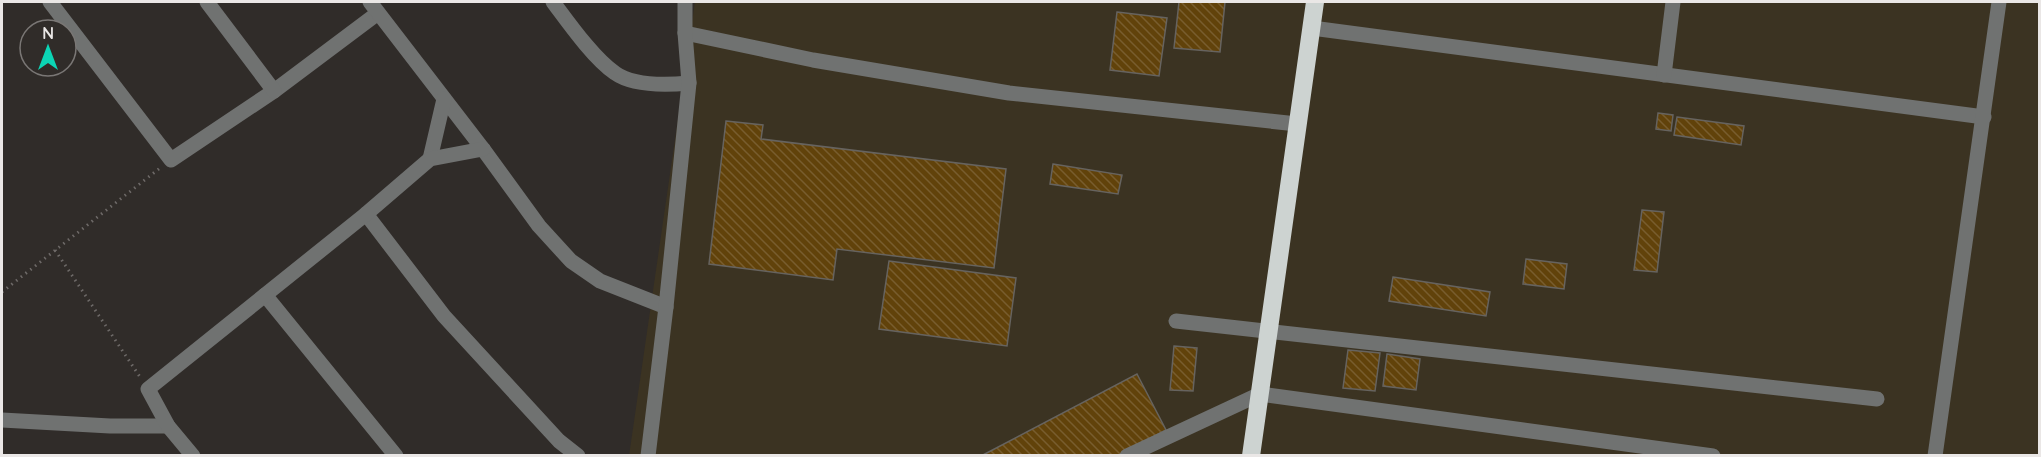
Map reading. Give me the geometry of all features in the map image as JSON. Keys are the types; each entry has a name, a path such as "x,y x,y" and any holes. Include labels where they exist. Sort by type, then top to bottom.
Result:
{"highway":[{"path":"1251,456 1315,2"}],"street":[{"path":"50,2 171,160 274,91 374,7 483,149 538,226 571,261 600,281 666,307"},
{"path":"207,2 274,91"},
{"path":"553,2 596,55 615,74 666,85 689,83"},
{"path":"648,456 689,83 685,2"},
{"path":"1664,75 1673,2"},
{"path":"1935,456 1999,2"},
{"path":"1312,28 1984,117"},
{"path":"685,33 813,60 1009,93 1297,124"},
{"path":"430,159 444,99"},
{"path":"193,456 168,426 147,389 366,214 430,159 483,149"},
{"path":"366,214 444,316 559,441 578,456"},
{"path":"265,294 396,456"},
{"path":"1176,321 1877,399"},
{"path":"1127,456 1260,394 1713,456"},
{"path":"2,420 110,426 168,426"}],"path":[{"path":"2,292 171,160"},
{"path":"55,250 147,389"}],"shaded area":[{"path":"695,2 2039,2 2039,455 629,456"}],"building":[{"path":"1179,2 1225,2 1220,52 1174,48"},
{"path":"1117,12 1167,18 1159,76 1110,70"},
{"path":"1658,113 1673,115 1671,131 1656,129"},
{"path":"1677,117 1744,126 1741,145 1674,135"},
{"path":"726,121 763,125 761,139 1006,169 994,268 837,249 833,280 709,264"},
{"path":"1053,164 1122,175 1118,194 1050,184"},
{"path":"1642,210 1664,212 1657,272 1634,270"},
{"path":"1526,259 1567,264 1564,289 1523,284"},
{"path":"889,261 1016,278 1007,346 879,329"},
{"path":"1393,277 1490,292 1486,316 1389,301"},
{"path":"1174,346 1197,348 1193,391 1170,390"},
{"path":"1348,350 1380,353 1375,391 1343,388"},
{"path":"1387,354 1420,359 1416,390 1383,386"},
{"path":"1137,374 1166,430 1117,456 981,456"}]}
